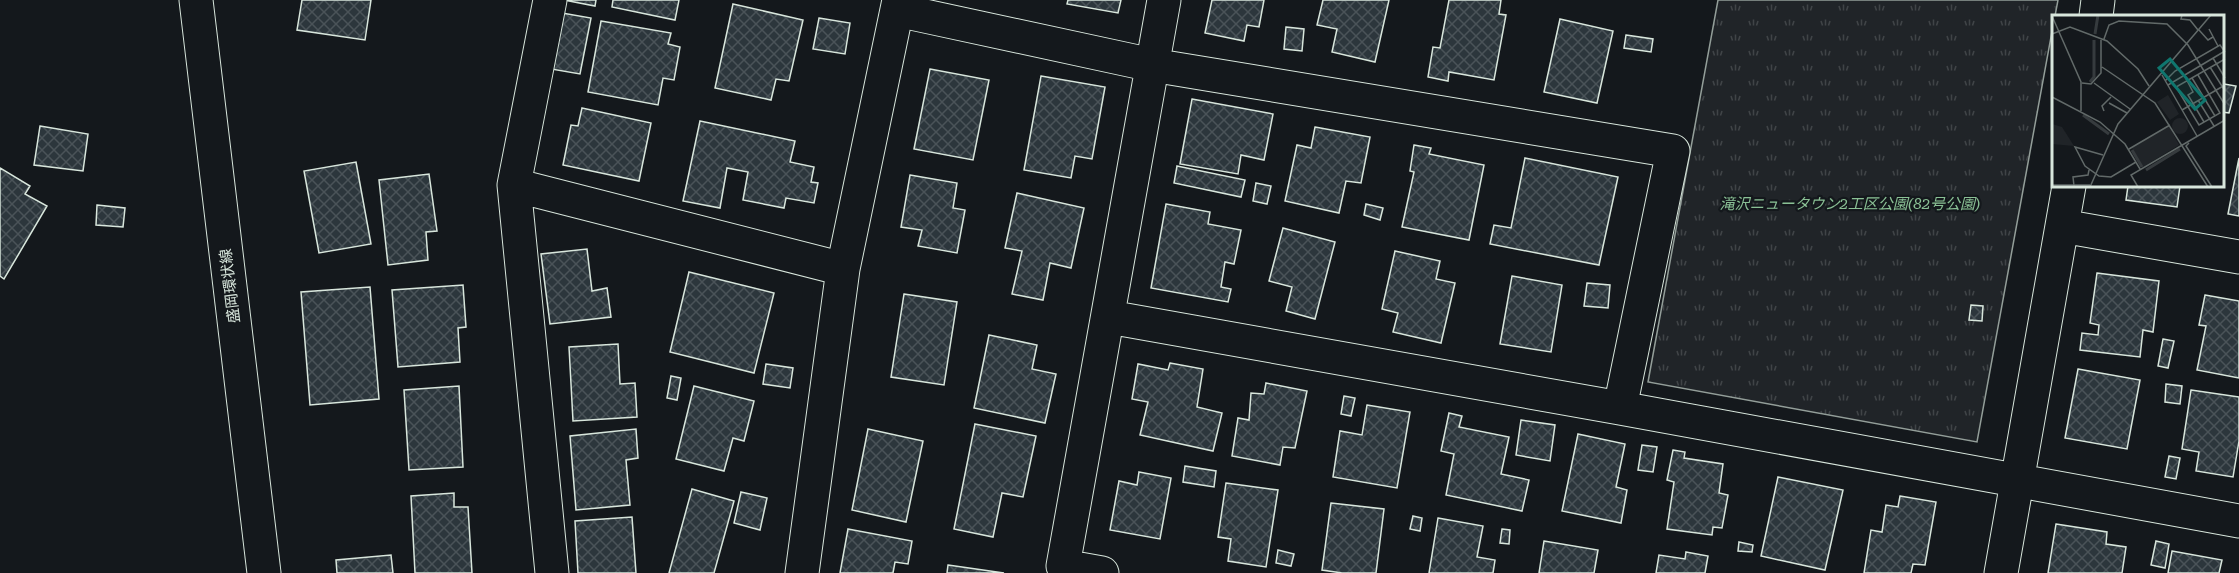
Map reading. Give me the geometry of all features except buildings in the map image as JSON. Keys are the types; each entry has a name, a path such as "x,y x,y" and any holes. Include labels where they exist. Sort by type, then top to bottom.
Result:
{"street":[{"name":"盛岡環状線","path":"196,0 264,573"},
{"path":"550,0 514,185 552,573"},
{"path":"1102,573 1063,566 1164,0"},
{"path":"2096,15 2098,0"},
{"path":"802,573 843,269 898,5 1152,65 1673,151 1620,408"},
{"path":"514,185 843,269"},
{"path":"2001,573 2019,481 2068,188"},
{"path":"2062,226 2239,257"},
{"path":"1109,317 2239,521"}],"green space":[{"name":"滝沢ニュータウン2工区公園(82号公園)","path":"1718,0 2058,0 2055,15 2052,15 2052,31 1977,442 1648,382"}]}
